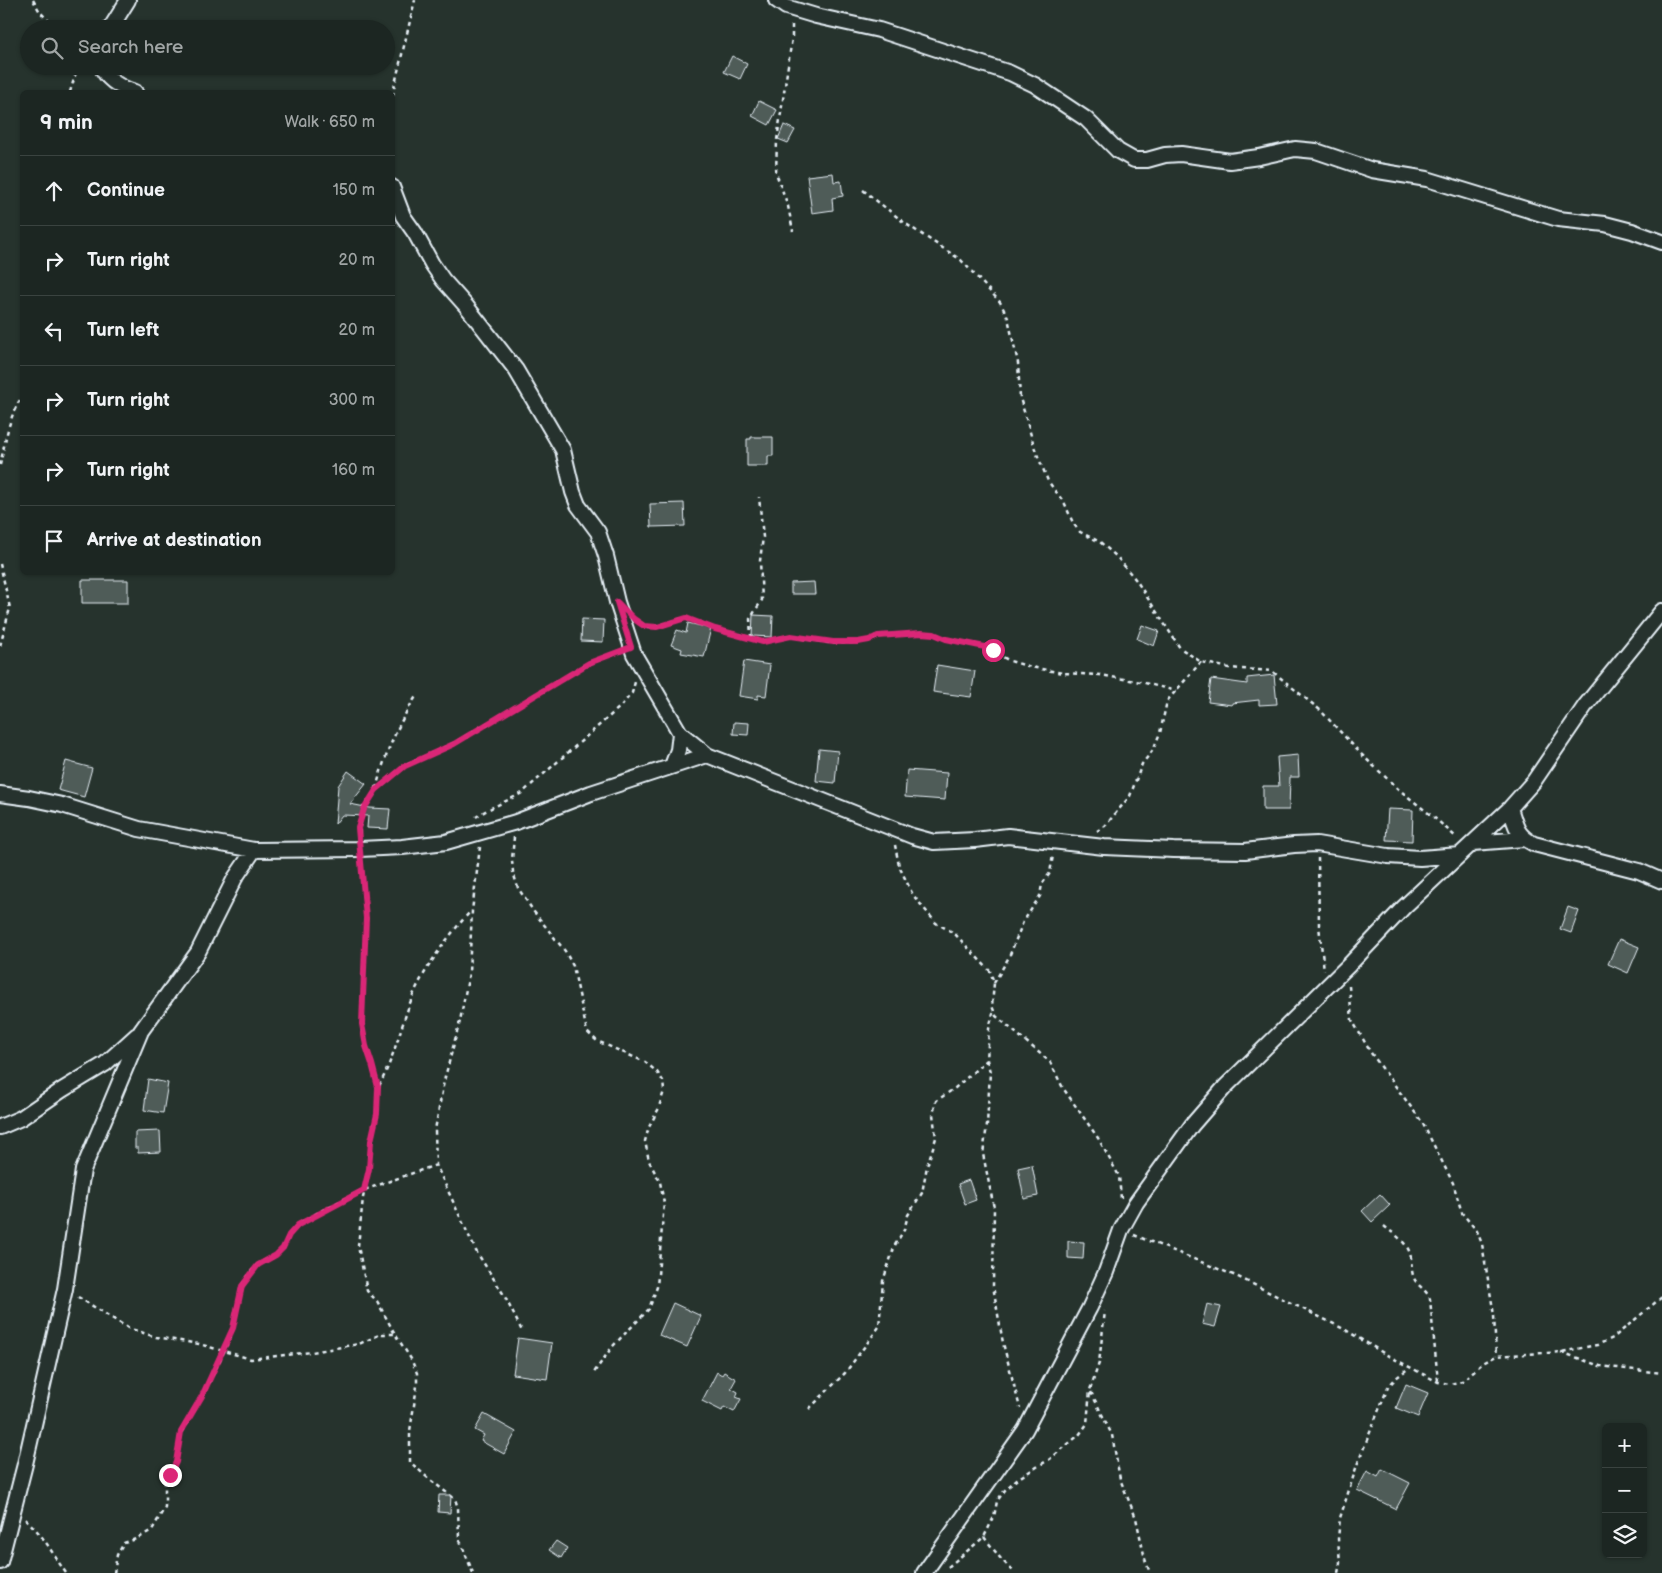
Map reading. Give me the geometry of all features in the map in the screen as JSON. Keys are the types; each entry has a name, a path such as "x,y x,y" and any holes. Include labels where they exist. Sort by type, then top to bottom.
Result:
{"street":[{"path":"116,20 128,0"},
{"path":"781,3 816,16 879,30 1010,73 1035,85 1086,119 1118,151 1134,160 1147,160 1165,155 1181,154 1230,161 1294,149 1316,151 1372,170 1427,179 1558,219 1605,224 1662,242"},
{"path":"107,75 109,79 126,90"},
{"path":"395,195 403,216 432,264 516,370 563,450 578,505 598,532 631,647 680,733 707,755 891,828 934,842 1008,836 1104,847 1245,851 1317,844 1420,858 1524,839"},
{"path":"924,1573 1025,1430 1090,1307 1128,1217 1192,1125 1260,1051 1350,965 1404,907 1510,808 1534,781 1585,706 1662,611"},
{"path":"672,766 678,750 680,733"},
{"path":"0,794 62,805 139,830 254,850 360,849 446,842 482,833 591,793 707,755"},
{"path":"1510,808 1517,830 1524,839 1534,844 1639,870 1662,881"},
{"path":"0,1127 21,1118 105,1064 141,1031 198,952 236,878 254,850"},
{"path":"0,1562 65,1289 83,1170 141,1031"}],"path":[{"path":"33,0 40,12 48,20"},
{"path":"394,90 415,0"},
{"path":"781,3 792,20 792,38 777,140 776,173 788,206 793,231"},
{"path":"71,90 75,75"},
{"path":"862,190 906,224 961,260 1000,302 1008,318 1018,363 1020,398 1035,449 1048,481 1065,504 1073,523 1080,532 1100,542 1117,557 1136,580 1180,648 1201,662 1230,668 1272,671 1320,710 1362,755 1390,781 1438,820 1467,849"},
{"path":"0,465 7,435 17,403 20,399"},
{"path":"751,638 750,619 762,600 760,561 763,537 759,497"},
{"path":"0,564 10,608 0,646"},
{"path":"639,622 644,626 657,627 686,618 715,629 763,642 791,636 833,642 858,642 878,636 934,634 946,639 985,647 1010,661 1031,667 1062,673 1100,675 1133,680 1176,691"},
{"path":"376,790 405,766 454,744 589,663 631,647"},
{"path":"1094,832 1105,826 1130,796 1142,764 1153,750 1160,733 1167,701 1201,662"},
{"path":"473,819 490,807 522,793 608,719 632,693 640,663"},
{"path":"417,695 408,708 387,754 376,790 364,809 358,828 366,918 362,1024 366,1046 378,1087 377,1114 371,1141 358,1246 367,1292 377,1301 411,1359 417,1373 417,1386 410,1431 410,1462 429,1480 455,1498 458,1508 459,1538 473,1573"},
{"path":"516,822 512,860 513,872 518,888 534,912 565,951 573,966 587,1032 597,1042 646,1062 657,1072 663,1081 664,1091 645,1141 649,1161 660,1182 664,1203 657,1287 649,1309 612,1347 593,1374"},
{"path":"891,828 899,866 913,895 936,923 962,940 990,971 994,983 993,1011 989,1029 987,1060 990,1072 983,1154 994,1208 993,1286 1003,1343 1025,1430"},
{"path":"482,833 472,910 469,972 460,1021 444,1081 435,1130 436,1165 476,1251 504,1295 523,1333"},
{"path":"994,983 1009,957 1023,922 1040,896 1042,884 1050,873 1058,842"},
{"path":"1317,844 1319,926 1326,988"},
{"path":"378,1087 389,1067 401,1026 414,992 454,930 472,910"},
{"path":"1350,965 1352,1020 1371,1053 1422,1122 1453,1183 1462,1213 1477,1231 1482,1244 1494,1316 1496,1356"},
{"path":"993,1011 1003,1023 1031,1044 1050,1062 1063,1088 1098,1138 1119,1176 1121,1197 1128,1217"},
{"path":"809,1409 845,1373 879,1327 883,1281 895,1246 904,1230 908,1215 922,1192 927,1166 936,1138 933,1114 936,1101 955,1088 987,1060"},
{"path":"114,1573 117,1555 124,1543 152,1530 159,1520 165,1506 165,1481 176,1462 181,1432 202,1396 224,1351 233,1328 242,1286 251,1272 283,1248 289,1235 298,1225 364,1190 436,1165"},
{"path":"1384,1226 1402,1240 1409,1249 1414,1280 1428,1292 1438,1382"},
{"path":"1121,1230 1236,1276 1344,1329 1385,1354 1438,1382 1450,1384 1462,1381 1496,1356 1560,1352 1597,1345 1613,1338 1662,1297"},
{"path":"65,1289 128,1328 156,1337 199,1344 238,1357 251,1359 359,1344 381,1334 395,1334"},
{"path":"945,1570 984,1536 994,1517 998,1501 1005,1490 1017,1479 1050,1458 1079,1435 1087,1424 1090,1390 1099,1363 1105,1308"},
{"path":"1560,1352 1600,1366 1662,1373"},
{"path":"1338,1573 1340,1563 1338,1539 1340,1518 1357,1465 1388,1387 1410,1367"},
{"path":"1090,1390 1112,1435 1120,1479 1136,1518 1145,1560 1150,1573"},
{"path":"14,1509 37,1529 66,1573"},
{"path":"984,1536 1001,1559 1016,1573"}],"building":[{"path":"732,56 747,64 740,79 724,72"},
{"path":"759,101 777,110 769,125 752,116"},
{"path":"784,125 795,130 788,143 778,139"},
{"path":"833,173 834,182 841,181 843,196 832,198 833,210 812,213 807,176"},
{"path":"751,437 773,437 773,456 768,456 768,466 747,466 747,439 751,439"},
{"path":"684,503 685,526 651,527 650,504"},
{"path":"82,580 128,580 128,603 82,603"},
{"path":"814,582 815,594 791,594 791,583"},
{"path":"753,615 773,616 772,637 752,636"},
{"path":"582,619 604,620 603,642 581,641"},
{"path":"688,623 711,628 704,657 681,653 682,649 671,645 677,630 686,633"},
{"path":"1142,625 1159,631 1154,646 1137,639"},
{"path":"744,661 770,665 766,696 758,695 758,699 739,696"},
{"path":"937,665 975,671 971,697 933,692"},
{"path":"1274,675 1277,704 1259,705 1259,700 1232,703 1232,705 1208,702 1211,679 1247,684 1247,678"},
{"path":"734,722 749,723 748,735 733,734"},
{"path":"819,749 838,751 835,783 816,781"},
{"path":"1298,755 1299,777 1290,777 1289,810 1263,810 1263,786 1279,786 1277,757"},
{"path":"66,761 92,768 84,797 58,790"},
{"path":"907,770 947,773 945,800 905,797"},
{"path":"348,771 366,784 350,804 390,809 388,829 367,828 368,816 342,815 335,824 338,786"},
{"path":"1388,809 1413,810 1412,841 1386,840"},
{"path":"1568,907 1579,911 1571,933 1560,929"},
{"path":"1619,939 1639,947 1628,973 1608,964"},
{"path":"148,1079 168,1083 163,1113 144,1110"},
{"path":"160,1131 161,1152 138,1153 138,1148 135,1148 135,1132"},
{"path":"1032,1165 1038,1196 1024,1199 1018,1168"},
{"path":"969,1180 976,1200 965,1204 958,1184"},
{"path":"1380,1194 1390,1205 1372,1222 1362,1211"},
{"path":"1068,1241 1084,1242 1083,1259 1068,1258"},
{"path":"673,1303 701,1316 687,1347 659,1335"},
{"path":"1207,1304 1221,1307 1215,1327 1202,1324"},
{"path":"518,1338 552,1343 547,1379 513,1374"},
{"path":"717,1372 722,1375 724,1372 736,1379 731,1388 738,1392 736,1397 741,1399 734,1412 724,1407 722,1411 702,1401"},
{"path":"1406,1384 1428,1393 1418,1417 1396,1408"},
{"path":"484,1414 516,1432 504,1454 481,1441 484,1435 475,1430"},
{"path":"1382,1469 1410,1483 1396,1509 1357,1490 1367,1471 1378,1477"},
{"path":"439,1495 451,1495 450,1513 438,1512"},
{"path":"556,1541 567,1548 561,1558 549,1550"}],"route":[{"path":"170,1475 176,1462 181,1432 202,1396 224,1351 233,1328 236,1306 242,1286 251,1272 283,1248 289,1235 298,1225 323,1210 364,1190 377,1114 378,1087 366,1046 362,1024 366,918 358,828 364,809 376,790 405,766 454,744 476,729 570,676 589,663 631,647 617,602 644,626 657,627 686,618 715,629 763,642 791,636 833,642 858,642 878,636 921,633 934,634 946,639 993,650"}]}
